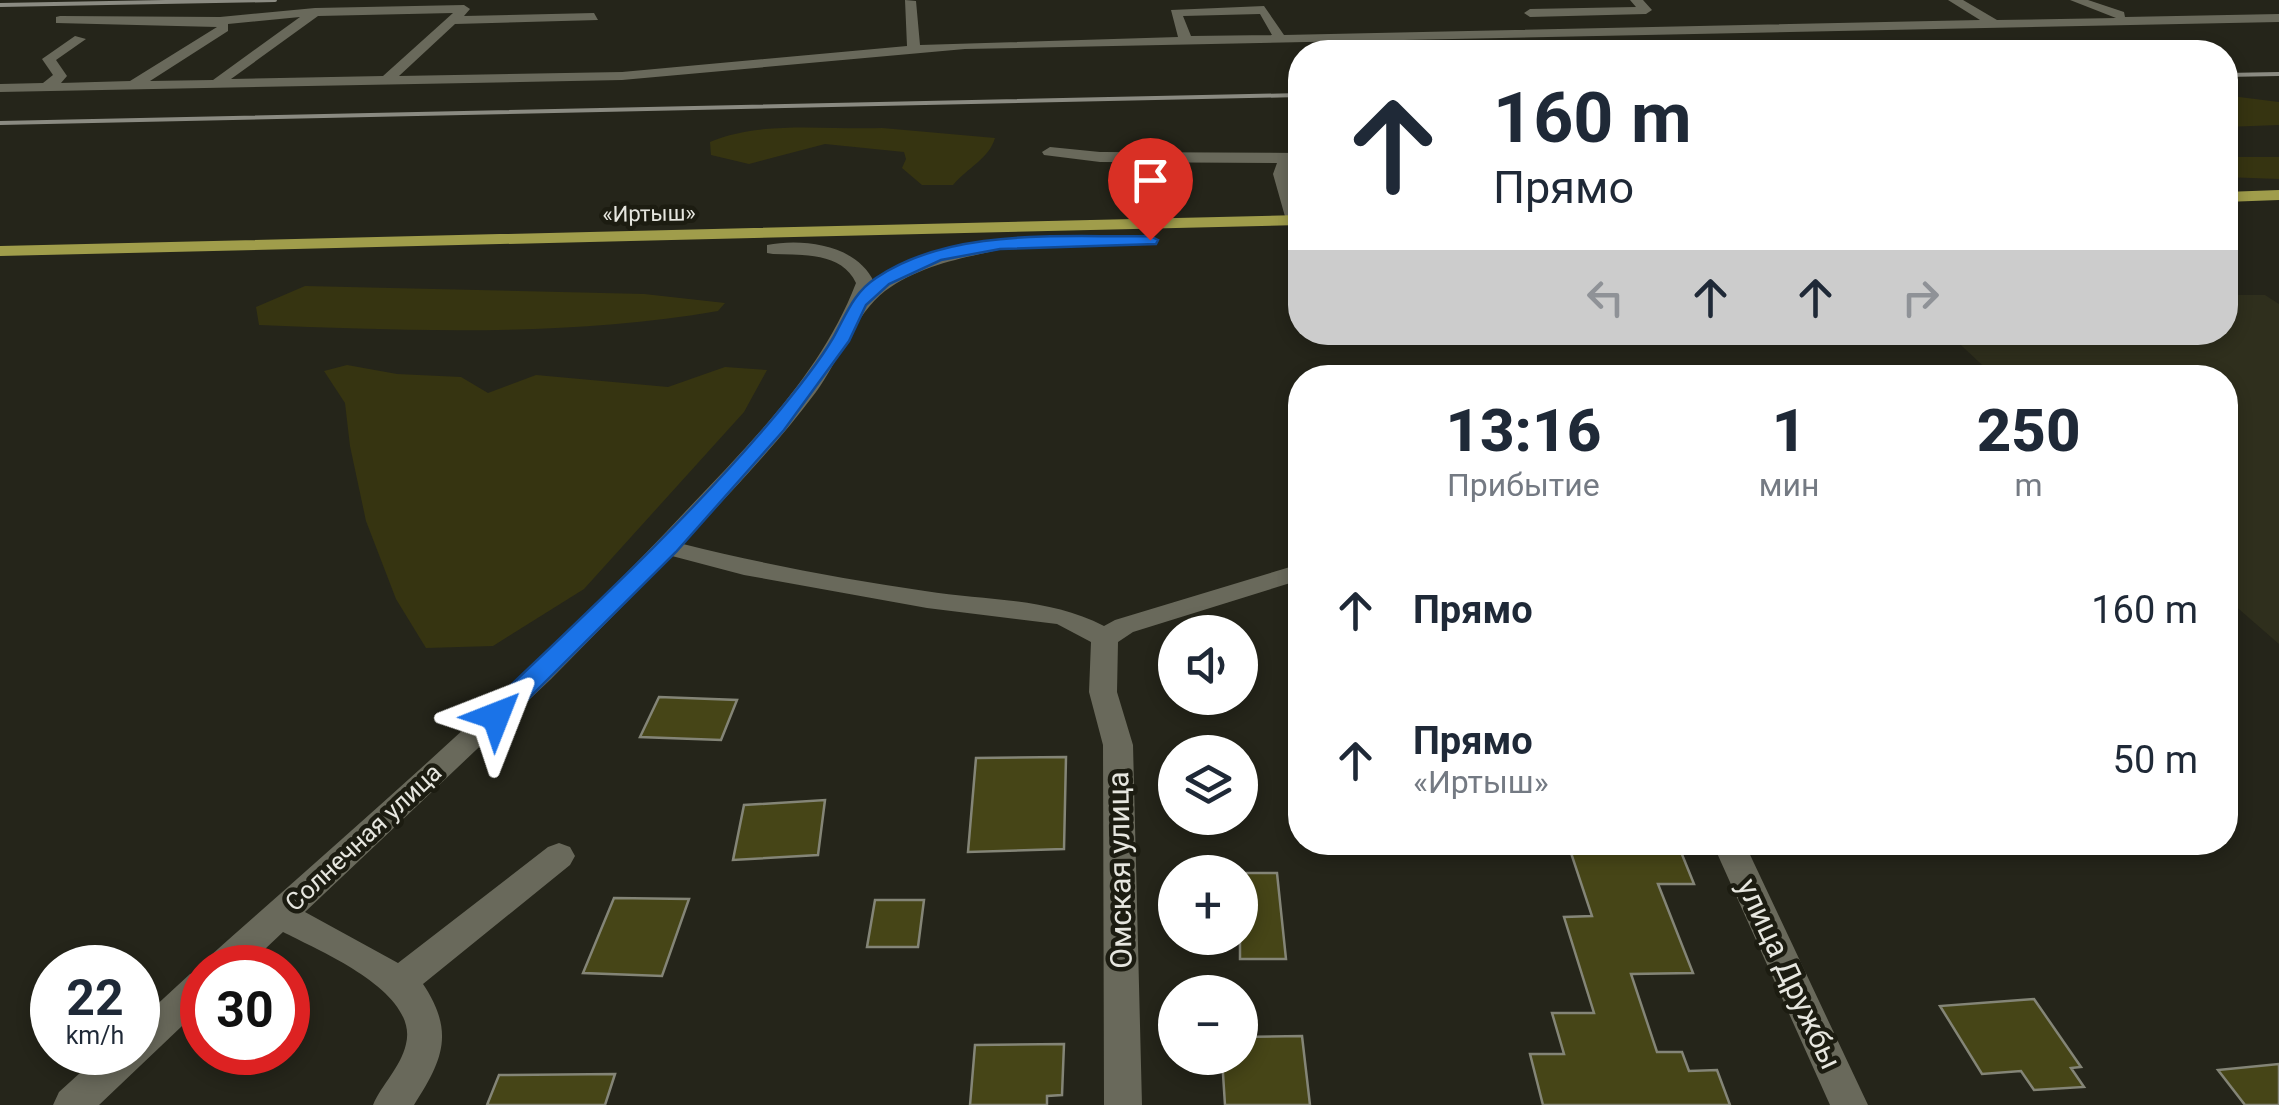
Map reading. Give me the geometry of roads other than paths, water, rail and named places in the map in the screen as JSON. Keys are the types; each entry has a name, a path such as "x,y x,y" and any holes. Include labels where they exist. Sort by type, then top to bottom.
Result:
{"main road":[{"path":"2238,197 2279,195"},
{"path":"2238,213 2279,212"},
{"name":"«Иртыш»","path":"0,252 1288,226"},
{"name":"«Иртыш»","path":"0,267 1000,244 1288,227"}],"street":[{"path":"1518,0 1546,33"},
{"path":"1530,14 1646,10 1636,0"},
{"path":"1954,0 1995,24"},
{"path":"2076,0 2134,20"},
{"path":"910,1 914,48"},
{"path":"60,20 220,21 315,12 464,9 386,81"},
{"path":"1186,40 1175,13 1264,10 1280,38"},
{"path":"216,84 315,12"},
{"path":"452,20 594,17"},
{"path":"0,88 542,78 671,72 914,48 2279,18"},
{"path":"132,86 224,28 220,21"},
{"path":"46,88 60,76 49,59 80,39"},
{"path":"542,78 556,57"},
{"path":"1050,152 1288,158"},
{"path":"1288,165 1281,174 1288,195"},
{"path":"859,303 883,280 908,266 1000,244"},
{"path":"773,249 815,252 854,265 865,283 859,303"},
{"name":"Солнечная улица","path":"246,945 496,716 668,547 777,426 840,341 859,303"},
{"path":"668,547 744,566 927,600 1063,616 1105,638 1124,626 1288,576"},
{"name":"Омская улица","path":"1105,638 1099,676 1118,745 1123,1105"},
{"name":"улица Дружбы","path":"1734,855 1849,1105"},
{"path":"400,982 560,856"},
{"path":"278,915 351,951 400,982 419,1008 426,1035 414,1072 392,1105"},
{"path":"160,1024 180,1005"},
{"path":"72,1105 104,1075"}],"railway":[{"path":"0,5 275,0"},
{"path":"2238,75 2279,74"},
{"path":"0,123 1288,95"}]}
